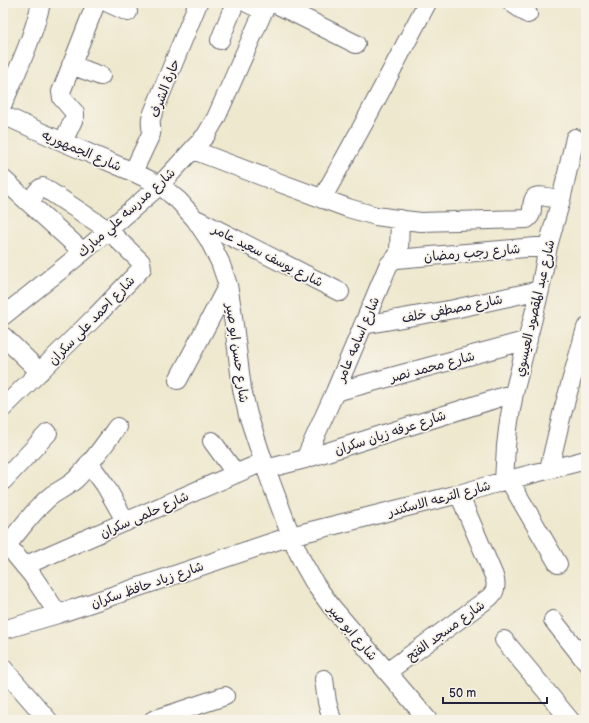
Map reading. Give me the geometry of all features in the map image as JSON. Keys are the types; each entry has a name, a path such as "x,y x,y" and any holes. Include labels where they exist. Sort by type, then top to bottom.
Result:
{"street":[{"path":"3,104 30,40 41,3"},
{"path":"63,142 75,111 62,98 61,94 96,3"},
{"path":"108,3 128,12"},
{"name":"حارة الشرف","path":"133,172 151,134 151,118 198,3"},
{"path":"220,40 235,3"},
{"path":"247,3 268,6 356,44"},
{"path":"322,199 427,3"},
{"path":"512,3 528,14"},
{"name":"شارع مدرسه علي مبارك","path":"3,316 83,252 160,185 206,135 216,118 268,6"},
{"path":"71,65 101,76"},
{"name":"شارع الجمهوريه","path":"3,115 160,185"},
{"name":"شارع عبد المقصود العيسوي","path":"507,480 508,427 514,393 540,290 548,246 561,200 575,138"},
{"path":"193,150 348,208 376,216 400,220 421,222 527,219 531,216 533,201 537,196 561,200"},
{"path":"3,178 83,252"},
{"name":"شارع حسن ابو صير","path":"160,185 179,201 195,219 212,245 220,262 228,285 242,390 248,415 264,466 291,536"},
{"path":"30,203 40,188 43,188 108,230"},
{"name":"شارع يوسف سعيد عامر","path":"195,219 340,292"},
{"name":"شارع اسامه عامر","path":"305,459 390,263 398,256 400,220"},
{"name":"شارع احمد على سكران","path":"3,408 142,268 141,262 108,230"},
{"name":"شارع رجب رمضان","path":"396,259 548,246"},
{"path":"178,380 228,285"},
{"name":"شارع مصطفى خلف","path":"363,325 454,309 540,290"},
{"path":"549,469 562,414 586,328"},
{"path":"3,336 40,372"},
{"name":"شارع محمد نصر","path":"335,392 528,340"},
{"name":"شارع عرفه زيان سكران","path":"264,466 305,459 514,393"},
{"path":"58,614 32,575 5,543 52,495 64,489 74,481 117,428"},
{"path":"3,481 48,434"},
{"path":"212,441 236,474"},
{"name":"شارع الترعه الاسكندر","path":"291,536 459,494 586,460"},
{"path":"89,463 105,485 126,522"},
{"name":"شارع حلمى سكران","path":"24,566 236,474 264,466"},
{"path":"507,480 558,564"},
{"name":"شارع مسجد الفتح","path":"388,672 490,598 496,588 494,576 459,494"},
{"name":"شارع زياد حافظ سكران","path":"3,630 58,614 291,536"},
{"name":"شارع ابو صير","path":"291,536 302,561 315,584 331,606 428,720"},
{"path":"553,620 586,662"},
{"path":"504,640 570,720"},
{"path":"3,668 48,720"},
{"path":"324,679 327,702 332,720"},
{"path":"153,720 224,696"}]}
